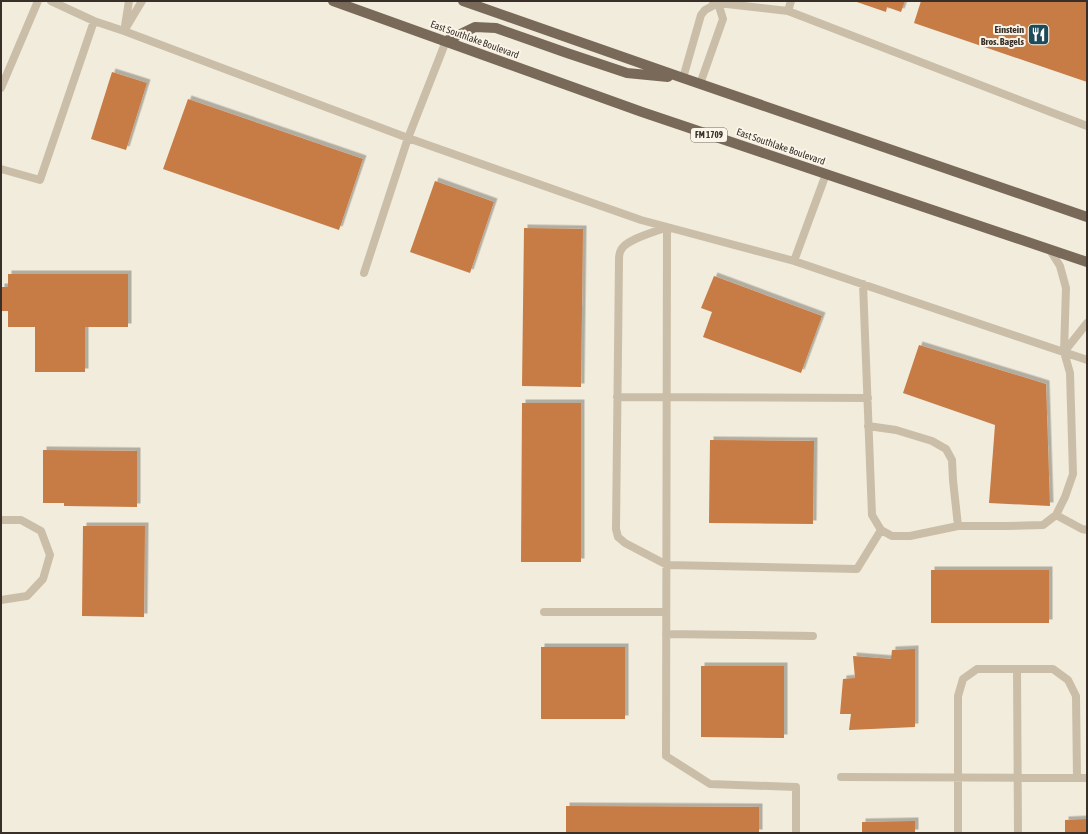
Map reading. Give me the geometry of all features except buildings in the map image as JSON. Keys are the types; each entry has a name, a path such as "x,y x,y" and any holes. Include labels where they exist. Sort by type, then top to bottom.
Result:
{"main road":[{"name":"East Southlake Boulevard","path":"333,1 642,112 1087,262"},
{"path":"463,1 1087,217"},
{"path":"446,41 475,27 496,28 627,73 683,78"}],"lane":[{"path":"1,88 38,1"},
{"path":"51,1 94,21 408,138 641,220 794,261 1087,360"},
{"path":"124,31 129,1"},
{"path":"124,31 142,1"},
{"path":"788,11 791,1"},
{"path":"700,84 722,19 717,2"},
{"path":"683,78 701,15 705,10 717,2 788,11 1087,126"},
{"path":"1,169 40,180 94,21"},
{"path":"364,273 408,138 446,41"},
{"path":"794,261 826,174"},
{"path":"667,227 631,241 620,251 616,528 618,537 625,543 667,565 857,569 881,530"},
{"path":"667,227 666,756 710,784 796,787 796,833"},
{"path":"863,284 872,515 881,530 892,536 910,536 958,526 1043,525 1056,515 1065,497 1073,474 1070,373 1064,352 1066,288 1060,266 1050,250"},
{"path":"1064,352 1087,323"},
{"path":"618,397 868,398"},
{"path":"868,426 896,430 932,441 946,449 952,460 958,526"},
{"path":"1056,515 1082,529 1087,530"},
{"path":"1,520 21,520 41,531 50,555 43,579 26,596 1,600"},
{"path":"544,612 666,612"},
{"path":"666,634 813,636"},
{"path":"958,833 958,696 963,679 977,669 1053,669 1068,680 1076,696 1077,778"},
{"path":"1017,669 1018,833"},
{"path":"841,777 1087,778"}],"place":[{"name":"Einstein Bros. Bagels","path":"1039,35"}]}
